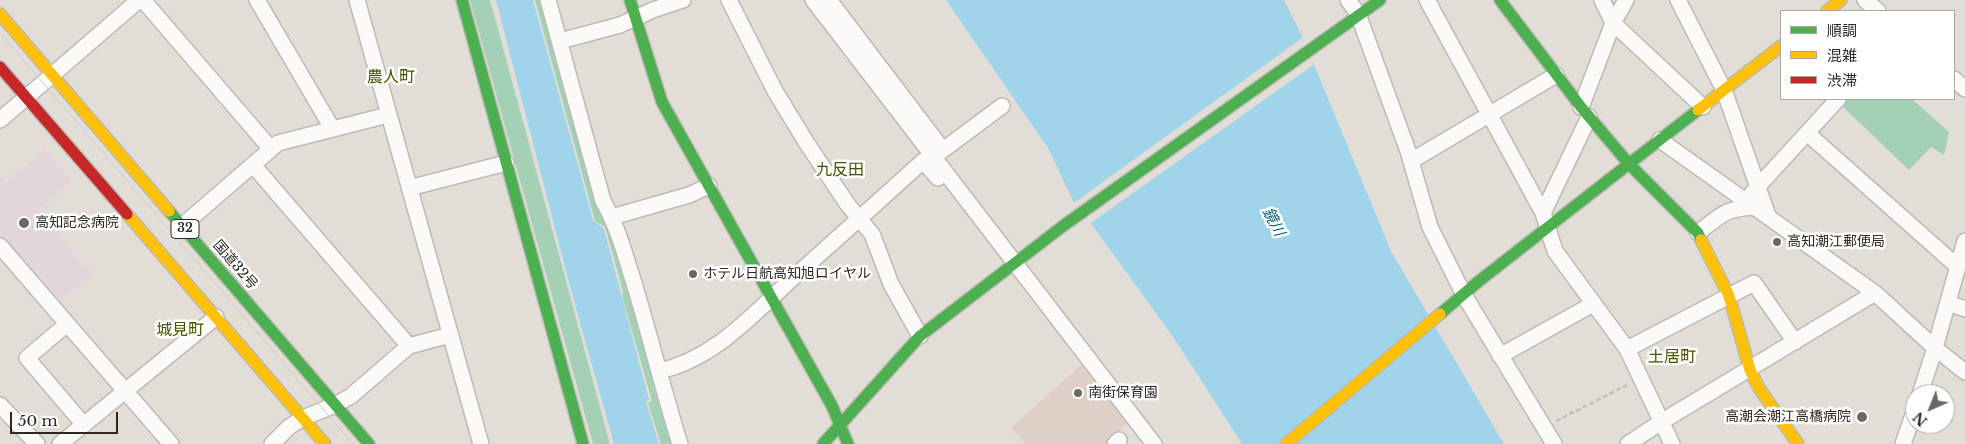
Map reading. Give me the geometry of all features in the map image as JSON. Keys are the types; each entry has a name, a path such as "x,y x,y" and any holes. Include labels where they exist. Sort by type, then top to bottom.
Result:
{"main road":[{"path":"462,0 583,444"},
{"path":"630,0 662,102 832,406 848,444"},
{"path":"823,444 920,336 1063,226 1380,0"},
{"path":"1500,0 1585,112 1629,164 1698,233 1728,296 1750,370 1759,388 1798,444"},
{"path":"1828,10 1842,0"},
{"name":"国道32号","path":"0,14 51,76 369,444"},
{"path":"1286,444 1480,281 1780,47"},
{"name":"32","path":"0,67 325,444"}],"street":[{"path":"0,120 139,0"},
{"path":"144,0 271,149"},
{"path":"256,0 332,128"},
{"path":"357,0 481,444"},
{"path":"548,0 604,201 612,216 648,328 680,444"},
{"path":"560,41 620,25 636,17 683,0"},
{"path":"729,0 775,91 832,182 872,234 891,284 920,336"},
{"path":"813,0 938,153"},
{"path":"829,0 938,153 955,185 1154,444"},
{"path":"1348,0 1358,14 1411,161 1430,227 1464,295 1554,444"},
{"path":"1427,0 1543,213 1555,251 1627,348 1672,444"},
{"path":"1602,0 1613,23 1703,107"},
{"path":"1543,213 1585,112 1613,23 1626,0"},
{"path":"1678,0 1724,90 1758,187 1757,208"},
{"path":"1865,0 1877,10"},
{"path":"1411,161 1556,75"},
{"path":"1955,80 1965,89"},
{"path":"1757,208 1758,187 1837,100"},
{"path":"938,153 1002,106"},
{"path":"182,226 278,143 388,114"},
{"path":"1808,133 1958,267"},
{"path":"1660,140 1875,293 1935,348 1965,372"},
{"path":"659,371 676,367 704,354 772,297 923,161 945,187 955,185"},
{"path":"409,188 506,163"},
{"path":"253,165 409,346"},
{"path":"612,216 689,195 709,186"},
{"path":"1724,212 1730,190"},
{"path":"1698,233 1724,212 1738,208 1757,208"},
{"path":"1923,384 1965,241"},
{"path":"0,246 171,444"},
{"path":"1627,348 1754,283 1795,342"},
{"path":"1628,444 1661,422 1875,293"},
{"path":"1948,303 1965,309"},
{"path":"1500,356 1593,304"},
{"path":"60,444 216,318"},
{"path":"67,324 27,358 84,425"},
{"path":"272,444 289,427 303,418 335,405 351,396 409,346 450,335"},
{"path":"0,405 37,444"}],"path":[{"path":"1544,429 1640,378"}],"shaded area":[{"name":"高知記念病院","path":"45,149 72,181 38,210 93,275 59,304 0,236 0,176 6,183"},
{"name":"南街保育園","path":"1083,363 1129,422 1105,444 1026,444 1011,428"}],"green space":[{"path":"470,0 490,0 610,444 593,444"},
{"path":"535,0 543,0 597,207 608,219 627,292 631,294 638,329 643,330 656,383 653,385 671,444 661,444 648,403 652,401 622,296 623,291 605,227 595,221"},
{"path":"1846,100 1913,100 1949,132 1944,155 1931,147 1909,170 1841,105"}],"water":[{"path":"491,0 533,0 593,220 604,229 649,400 646,401 659,444 610,444"},
{"name":"鏡川","path":"946,0 1284,0 1303,38 1391,251 1504,444 1242,444 1174,338 1093,226 1074,203 1048,148"}],"pier":[{"path":"491,0 496,0 571,290 614,444 610,444"},
{"path":"1305,36 1316,63 1088,225 1071,205"}],"tram line":[{"path":"0,33 353,444"}],"traffic: fast":[{"path":"462,0 583,444"},
{"path":"630,0 662,102 832,406 848,444"},
{"path":"823,444 920,336 1063,226 1380,0"},
{"path":"1500,0 1581,107 1629,164 1698,233 1701,240"},
{"path":"1440,314 1479,281 1698,110"},
{"path":"169,211 369,444"}],"traffic: slow":[{"path":"1828,10 1841,0"},
{"path":"0,14 169,211"},
{"path":"1698,110 1780,47"},
{"path":"127,214 325,444"},
{"path":"1701,240 1729,296 1750,370 1759,388 1798,444"},
{"path":"1286,444 1440,314"}],"traffic: jam":[{"path":"0,67 127,214"}],"place":[{"name":"高知記念病院","path":"24,223"},
{"name":"高知潮江郵便局","path":"1777,242"},
{"name":"ホテル日航高知旭ロイヤル","path":"693,274"},
{"name":"南街保育園","path":"1078,393"},
{"name":"高潮会潮江高橋病院","path":"1862,417"}],"district":[{"name":"農人町","path":"391,77"},
{"name":"九反田","path":"840,170"},
{"name":"城見町","path":"180,330"},
{"name":"土居町","path":"1672,357"}]}
